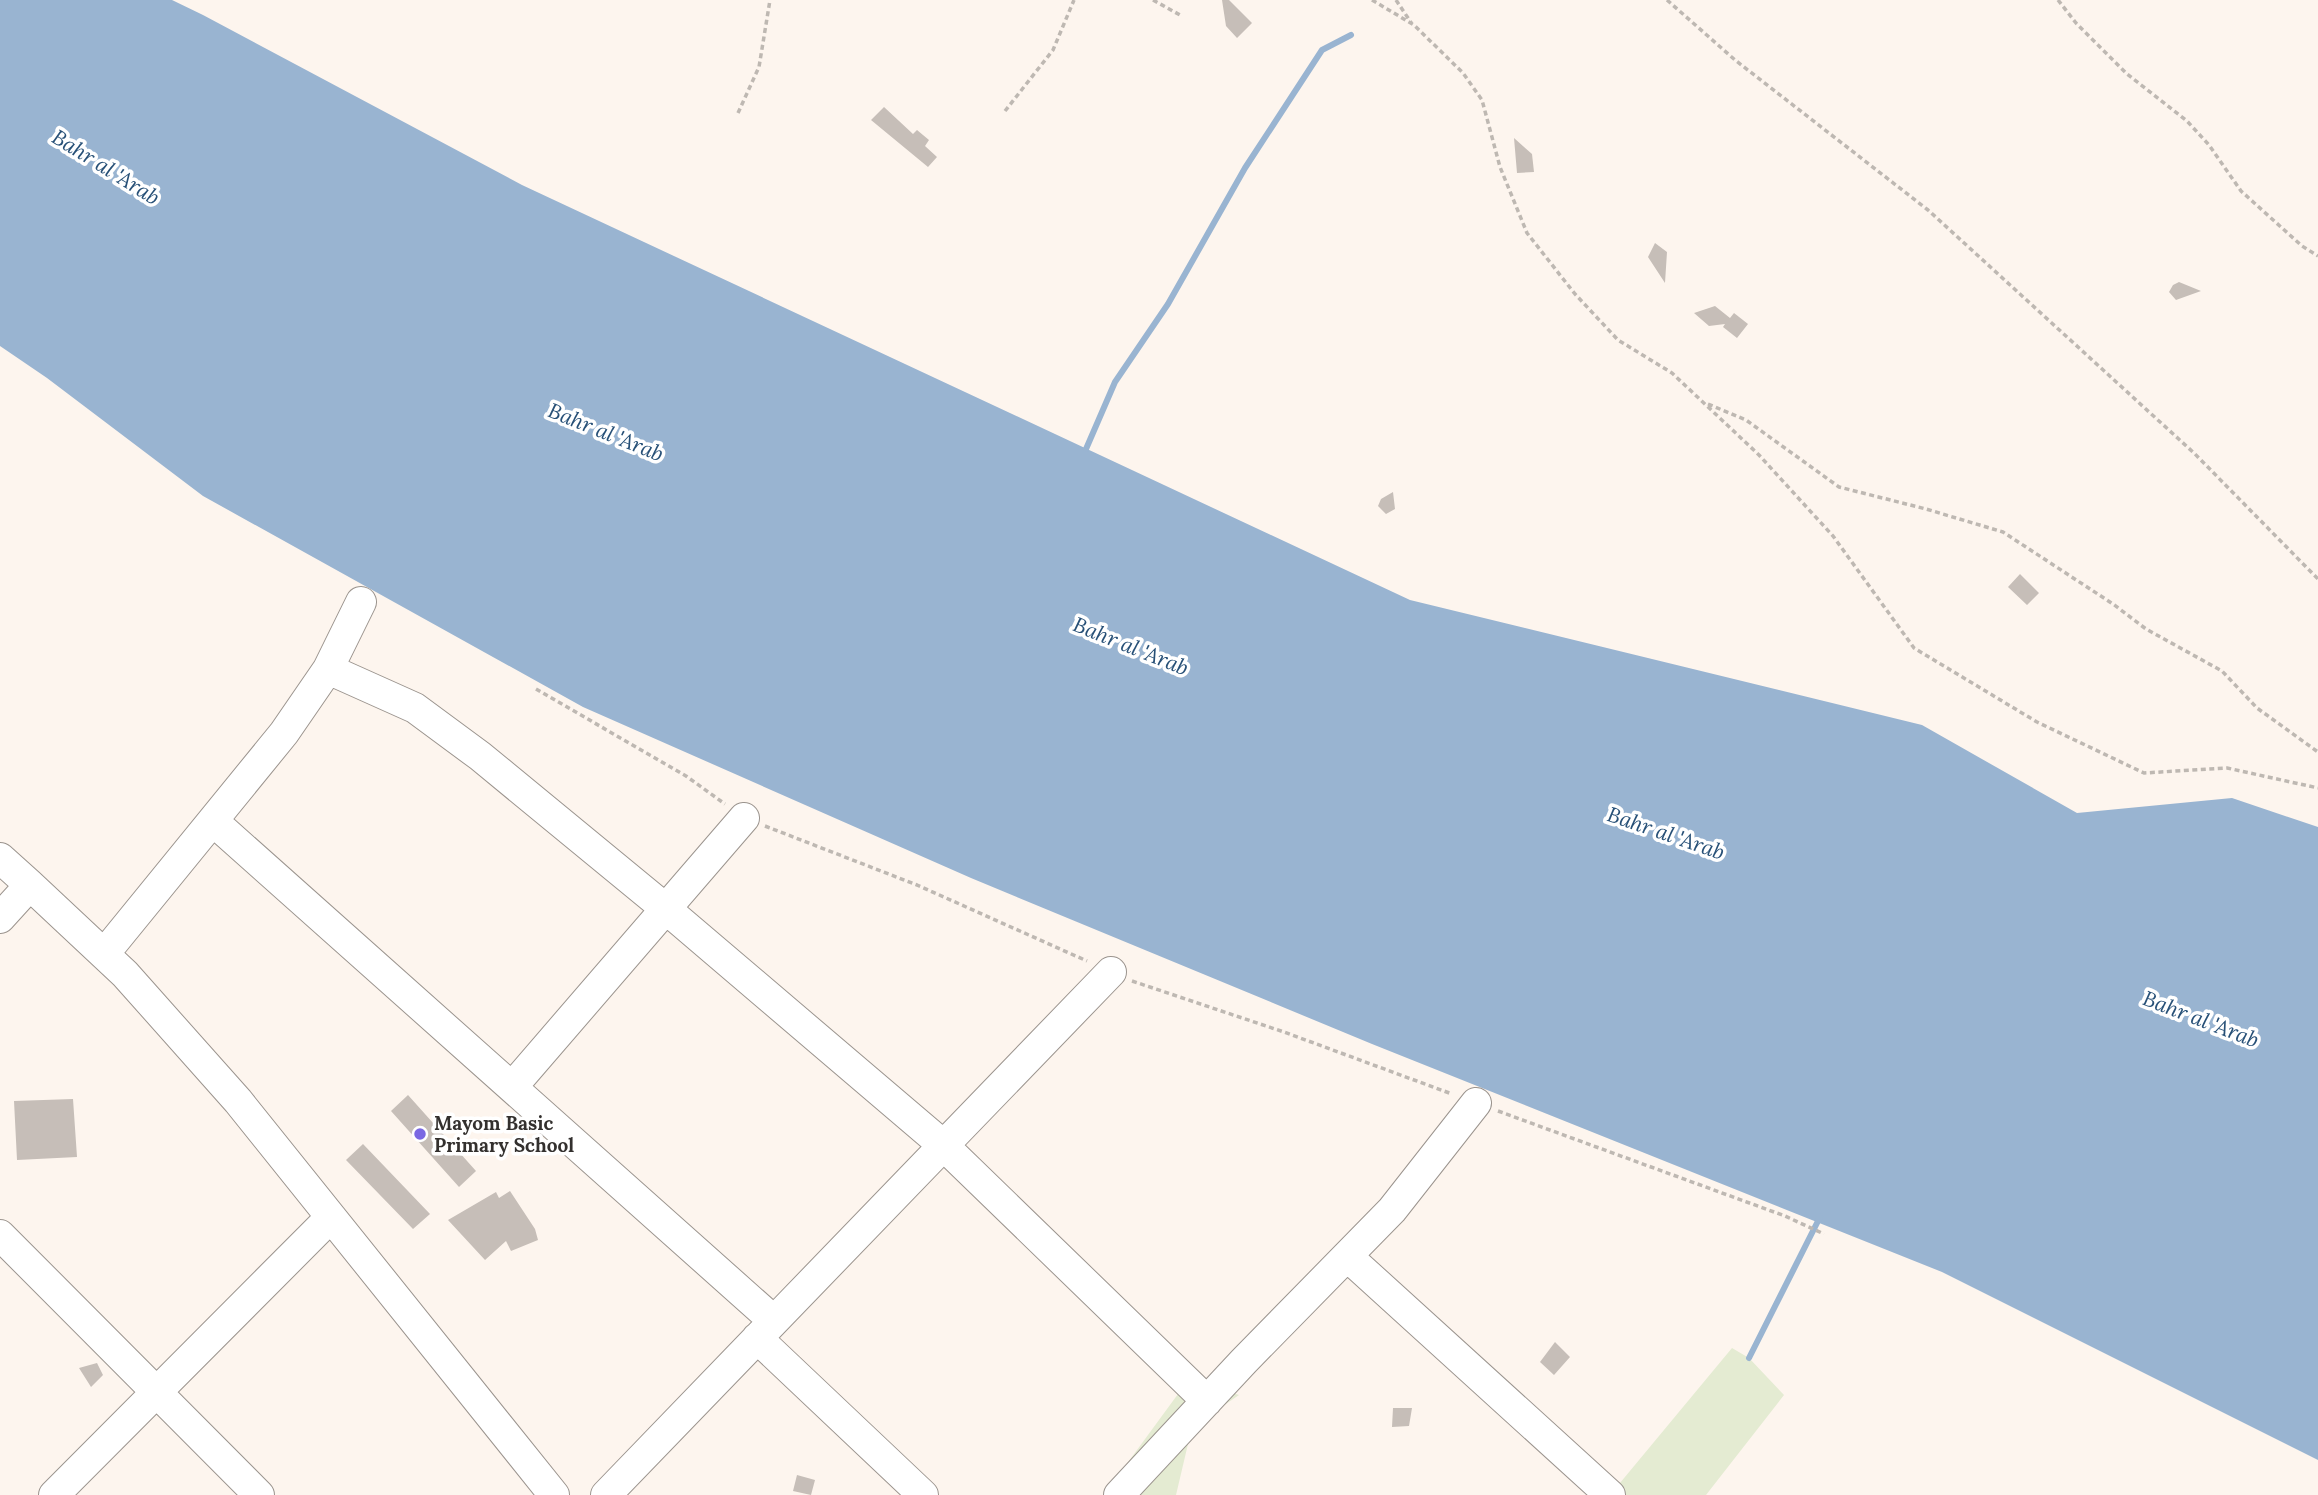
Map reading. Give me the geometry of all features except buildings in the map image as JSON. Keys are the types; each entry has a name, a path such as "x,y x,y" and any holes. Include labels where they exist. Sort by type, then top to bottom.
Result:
{"street":[{"path":"104,954 284,733 328,668 362,602"},
{"path":"328,668 415,708 480,756 666,909 943,1145 1207,1401"},
{"path":"512,1087 744,818"},
{"path":"213,821 512,1087 766,1329 923,1495"},
{"path":"0,858 125,974 238,1101 554,1495"},
{"path":"0,918 30,885"},
{"path":"606,1495 1111,972"},
{"path":"1119,1495 1392,1210 1476,1103"},
{"path":"54,1495 331,1217"},
{"path":"0,1235 259,1495"},
{"path":"1347,1256 1610,1495"}],"path":[{"path":"738,113 759,67 770,0"},
{"path":"1005,111 1053,50 1074,0"},
{"path":"1153,0 1180,15"},
{"path":"1372,0 1414,25"},
{"path":"1396,0 1414,25 1463,73 1482,100 1500,167 1527,233 1575,294 1618,340 1672,373 1759,455 1833,536 1914,649 2037,722 2144,773 2227,768 2318,788"},
{"path":"1667,0 1735,60 1928,210 2194,453 2318,579"},
{"path":"2058,0 2076,23 2127,74 2187,121 2209,145 2241,191 2302,246 2318,256"},
{"path":"1703,402 1746,420 1839,487 2003,532 2091,589 2146,629 2222,671 2257,708 2318,752"},
{"path":"536,689 686,776 744,818 917,885 1135,982 1284,1032 1785,1216 1824,1234"}],"green space":[{"path":"1732,1348 1749,1358 1784,1395 1706,1495 1610,1495"},
{"path":"1189,1379 1239,1395 1192,1427 1176,1495 1104,1495"}],"water":[{"name":"Bahr al 'Arab","path":"0,0 172,0 522,185 1410,600 1922,725 2077,813 2232,798 2318,827 2318,1460 1942,1272 1372,1044 971,878 583,707 203,496 47,378 0,346"}],"waterway":[{"path":"1086,449 1115,382 1168,304 1245,168 1322,50 1351,35"},
{"path":"1749,1358 1820,1217"}],"place":[{"name":"Mayom Basic Primary School","path":"420,1134"}]}
